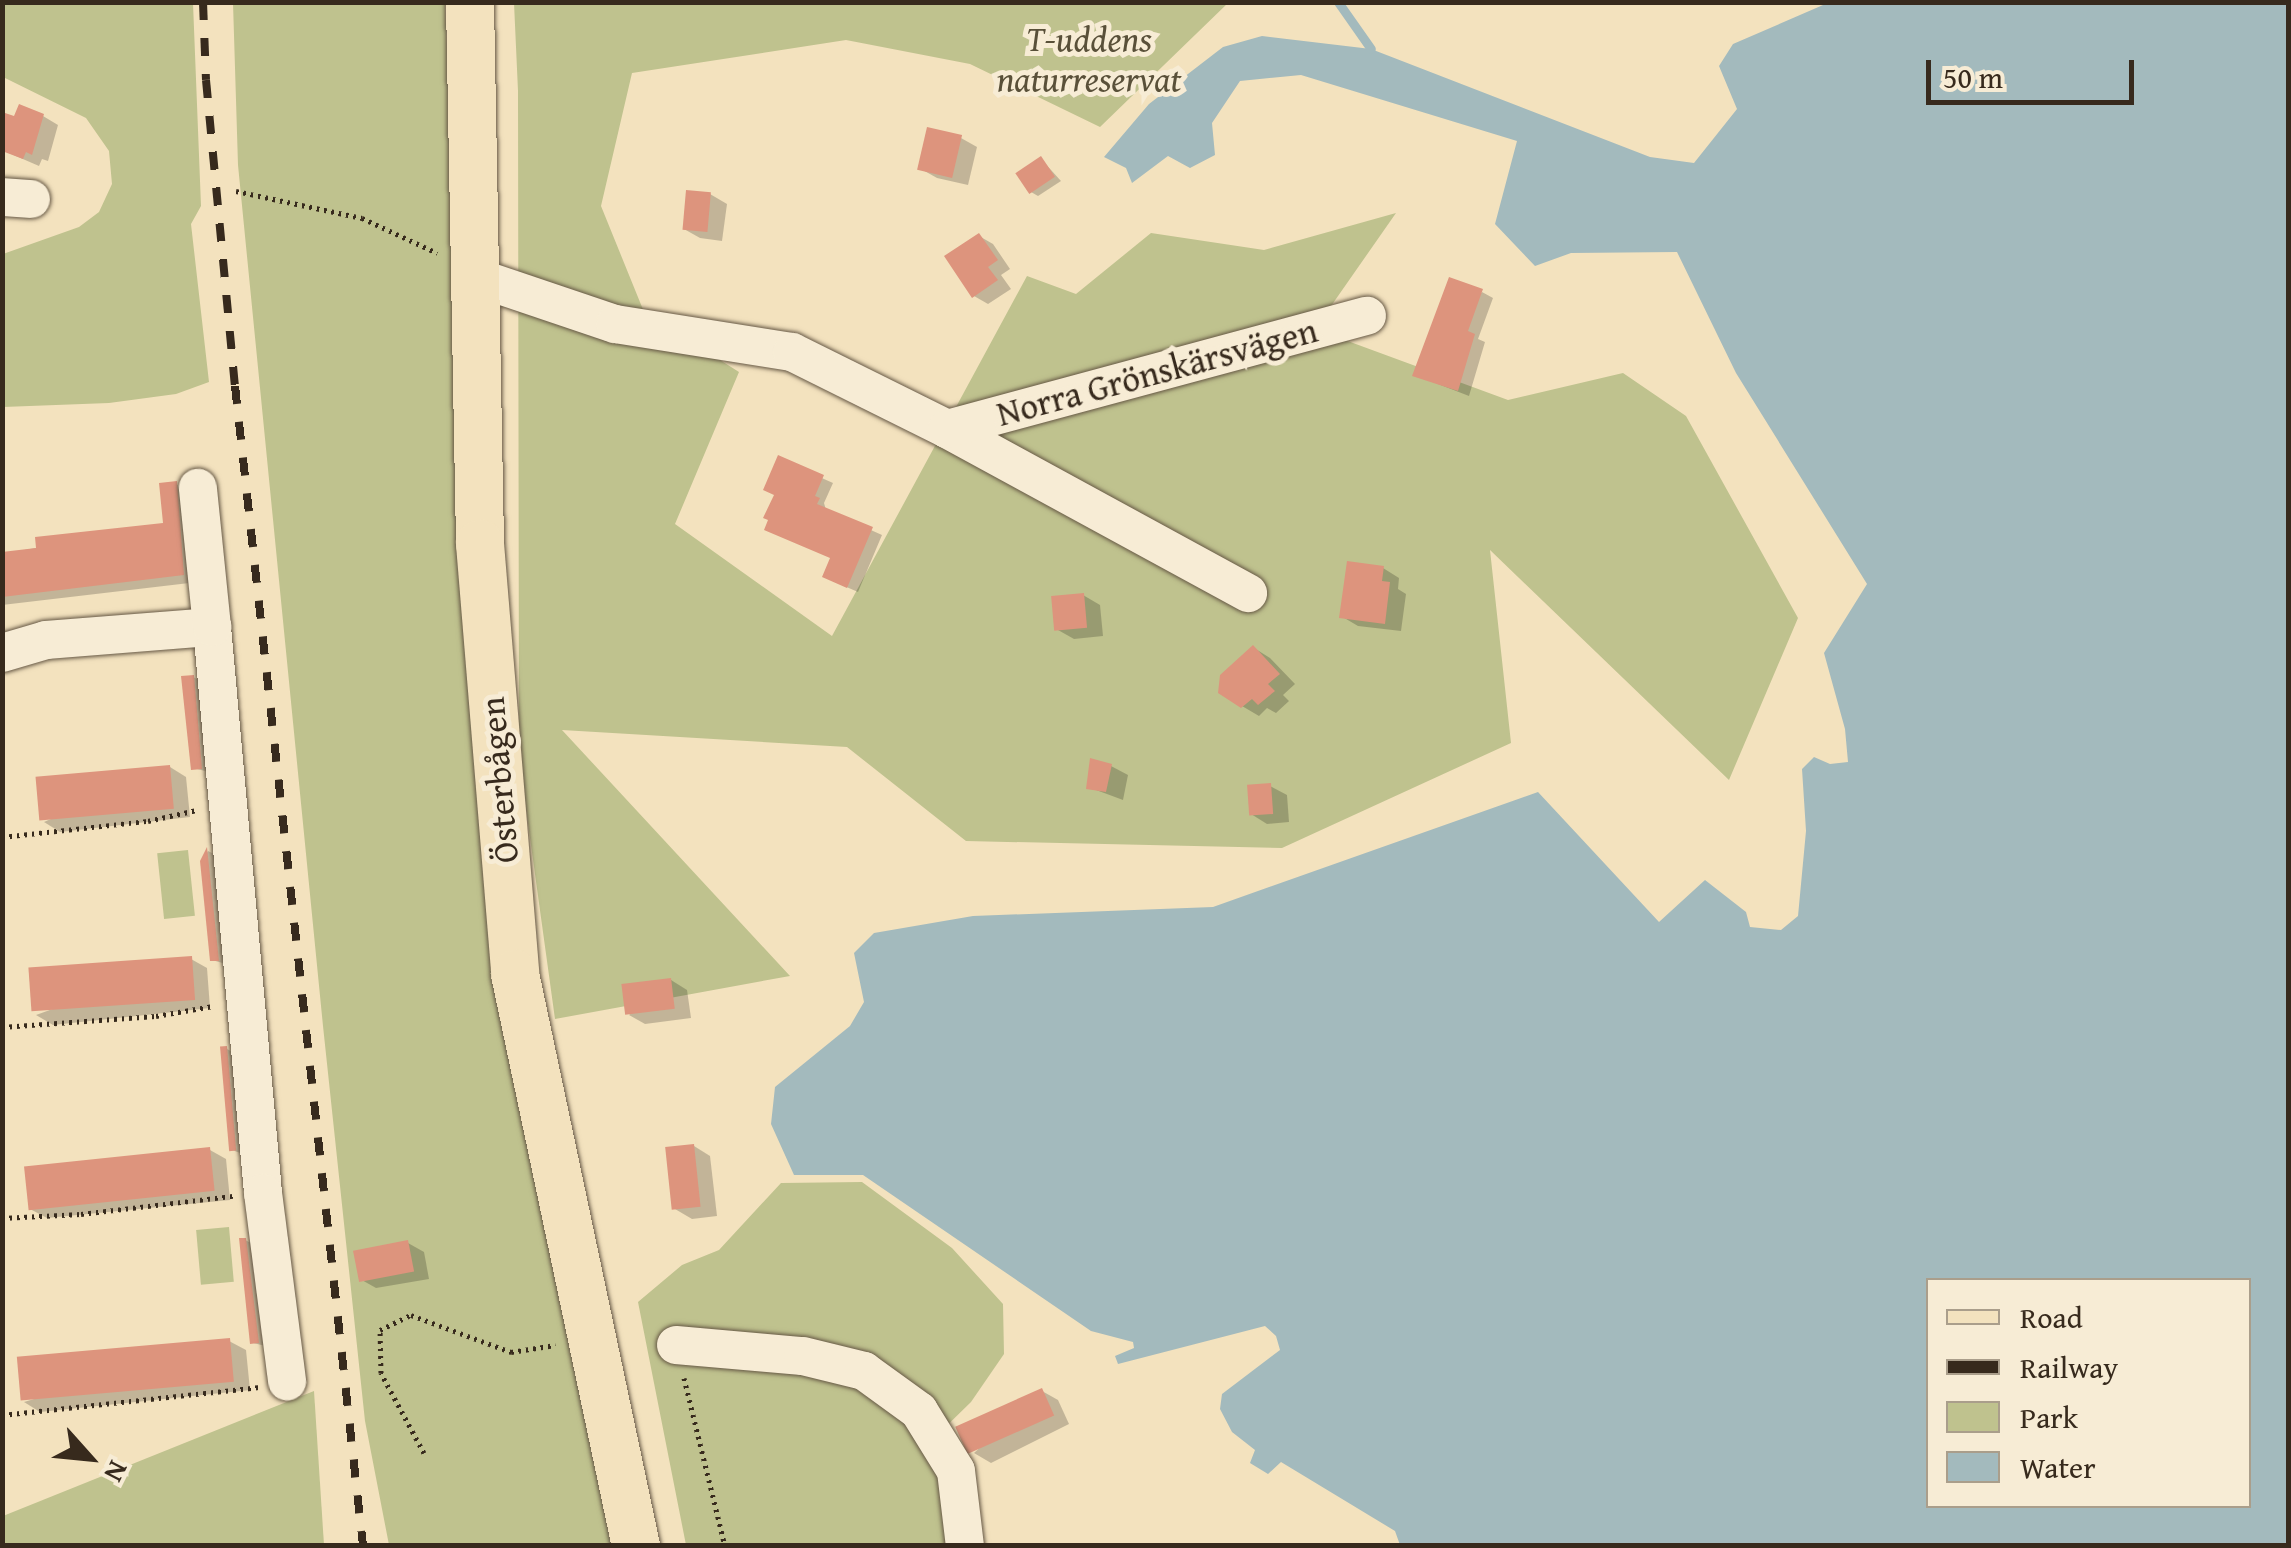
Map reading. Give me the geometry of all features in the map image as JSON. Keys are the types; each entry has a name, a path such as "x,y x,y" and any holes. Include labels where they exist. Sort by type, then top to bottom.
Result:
{"main road":[{"name":"Österbågen","path":"470,2 480,544 515,974 636,1546"}],"street":[{"name":"Norra Grönskärsvägen","path":"476,276 615,324 792,352 947,429 1248,593"},
{"name":"Norra Grönskärsvägen","path":"947,429 1367,316"},
{"path":"198,488 263,1193 286,1381"},
{"path":"2,652 46,640 212,627"},
{"path":"676,1346 804,1356 864,1371 919,1411 956,1471 965,1546"}],"path":[{"path":"236,191 362,218 434,250 476,276"},
{"path":"2,837 148,821 229,803"},
{"path":"2,1027 156,1016 247,1001"},
{"path":"2,1218 110,1212 263,1193"},
{"path":"424,1452 382,1373 380,1330 411,1315 511,1352 593,1340"},
{"path":"676,1346 725,1546"},
{"path":"2,1416 220,1394 286,1381"}],"green space":[{"path":"3,2 193,3 201,206 191,224 209,382 176,394 109,403 3,407 3,254 79,227 99,212 112,184 109,151 86,118 3,77"},
{"path":"233,3 445,3 452,160 569,1322 611,1545 389,1545 365,1421 323,1026 238,165"},
{"name":"T-uddens naturreservat","path":"514,3 1228,3 1100,127 970,64 846,40 632,73 601,206 644,312 739,372 675,524 832,636 1027,276 1076,294 1151,233 1264,250 1396,213 1315,329 1508,400 1623,373 1686,416 1798,618 1729,780 1490,550 1511,743 1282,848 966,841 847,747 562,730 790,976 555,1019 519,758 518,91"},
{"path":"188,850 195,916 164,919 157,853"},
{"path":"862,1182 952,1248 1003,1304 1004,1354 971,1402 927,1445 946,1483 954,1545 686,1545 638,1302 682,1265 719,1250 781,1183"},
{"path":"229,1227 234,1282 201,1285 196,1230"},
{"path":"314,1391 324,1545 3,1545 3,1516"}],"water":[{"path":"1830,2 2288,3 2288,1545 1400,1545 1395,1531 1281,1462 1268,1474 1250,1463 1255,1450 1232,1432 1220,1409 1222,1394 1280,1350 1276,1336 1265,1326 1118,1364 1115,1356 1134,1348 1133,1342 1091,1331 863,1175 794,1175 771,1124 775,1087 850,1026 864,1002 854,953 874,933 973,916 1213,907 1538,792 1659,922 1705,880 1746,912 1750,927 1781,930 1798,916 1806,831 1802,769 1814,757 1830,764 1848,762 1845,729 1824,653 1867,584 1736,373 1677,252 1571,253 1535,266 1495,224 1517,141 1301,75 1240,81 1212,123 1215,155 1190,168 1168,156 1132,183 1126,168 1104,157 1149,104 1223,47 1262,36 1371,49 1650,157 1694,163 1737,109 1719,66 1733,44"}],"building":[{"path":"19,104 44,114 32,155 26,152 23,159 2,151 2,112 14,116"},
{"path":"927,127 962,135 952,178 917,170"},
{"path":"1041,156 1055,177 1029,194 1015,173"},
{"path":"686,190 711,192 707,232 683,230"},
{"path":"979,233 998,260 988,267 998,280 972,298 944,256"},
{"path":"1449,277 1483,289 1468,331 1475,334 1458,391 1412,376"},
{"path":"778,455 824,475 815,496 820,498 817,504 873,527 847,588 822,577 830,558 764,530 768,520 763,518 774,495 763,490"},
{"path":"177,481 184,575 2,597 2,552 36,548 35,537 163,523 159,483"},
{"path":"1347,561 1384,566 1382,581 1390,582 1385,624 1339,618"},
{"path":"1084,593 1087,628 1054,631 1051,596"},
{"path":"1253,645 1280,674 1268,684 1275,691 1258,705 1252,699 1241,708 1218,693 1220,675"},
{"path":"194,675 202,769 191,770 181,676"},
{"path":"1090,758 1112,764 1106,792 1086,789"},
{"path":"170,765 174,809 39,821 36,777"},
{"path":"1271,783 1273,814 1249,816 1247,785"},
{"path":"207,847 219,961 210,961 200,861"},
{"path":"192,956 195,1000 31,1011 28,967"},
{"path":"671,978 675,1009 625,1015 621,984"},
{"path":"227,1046 236,1151 229,1151 220,1047"},
{"path":"694,1144 701,1207 672,1210 665,1147"},
{"path":"210,1147 215,1191 29,1210 24,1167"},
{"path":"239,1238 246,1238 259,1343 250,1344"},
{"path":"408,1240 414,1271 359,1282 353,1251"},
{"path":"230,1338 234,1382 21,1400 17,1357"},
{"path":"1042,1388 1054,1415 967,1454 955,1427"}],"waterway":[{"path":"1338,2 1371,49"}],"railway":[{"path":"203,2 206,80 235,386 363,1546"}]}
